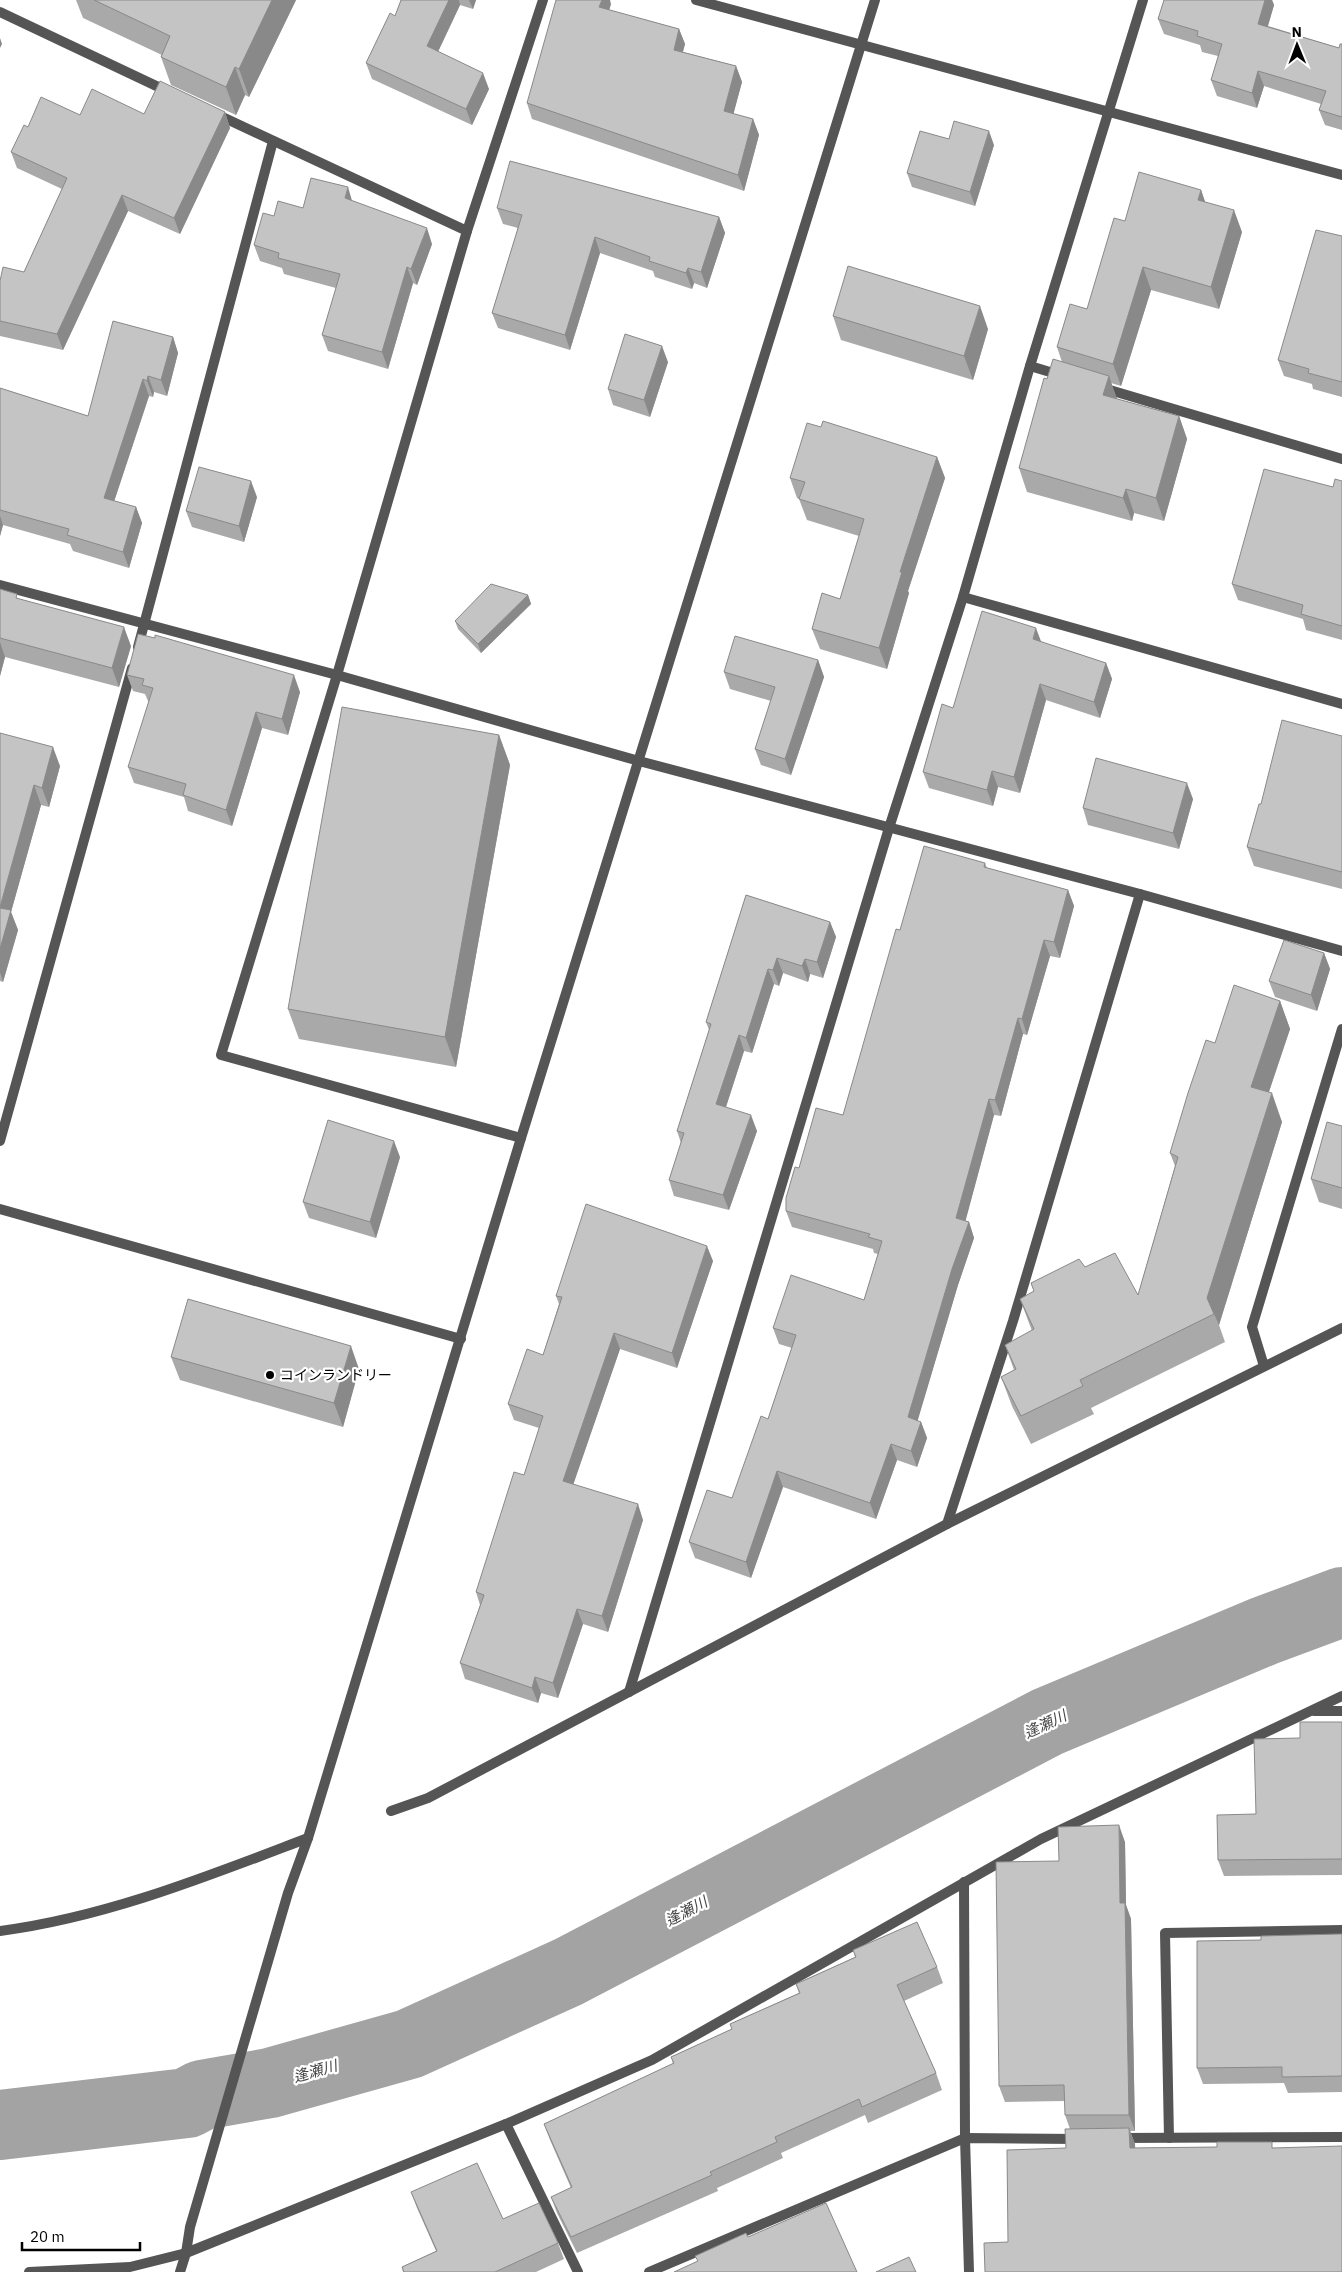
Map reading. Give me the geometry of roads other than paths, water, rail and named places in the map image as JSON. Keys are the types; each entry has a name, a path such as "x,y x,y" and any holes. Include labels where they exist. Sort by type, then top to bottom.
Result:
{"street":[{"path":"520,1138 221,1055 337,675 467,231 543,0"},
{"path":"696,0 862,46 1109,110 1342,175"},
{"path":"180,2272 186,2253 190,2227 288,1893 308,1838 461,1339 520,1138 875,0"},
{"path":"629,1692 889,828 963,597 1030,366 1143,0"},
{"path":"0,12 176,96"},
{"path":"202,108 467,231"},
{"path":"0,1141 144,625 273,141"},
{"path":"1030,366 1068,378"},
{"path":"1096,386 1342,459"},
{"path":"0,585 337,675 639,761 1140,894 1342,952"},
{"path":"963,597 1342,704"},
{"path":"947,1524 1013,1321 1140,894"},
{"path":"1264,1366 1252,1327 1342,1029"},
{"path":"0,1209 461,1339"},
{"path":"391,1812 428,1798 947,1524 1342,1328"},
{"path":"29,2272 130,2267 186,2253 506,2124 652,2060 1041,1839 1342,1696"},
{"path":"1310,1711 1342,1711"},
{"path":"0,1931 38,1926 168,1891 308,1838"},
{"path":"964,1882 965,2138 969,2272"},
{"path":"1169,2138 1165,1933 1342,1930"},
{"path":"506,2124 578,2272"},
{"path":"1111,2138 1342,2137"},
{"path":"649,2272 965,2138 1091,2138"}],"waterway":[{"name":"逢瀬川","path":"0,2125 187,2103 202,2095 270,2083 409,2044 568,1972 1047,1722 1264,1631 1342,1602"}],"place":[{"name":"コインランドリー","path":"270,1375"}]}
